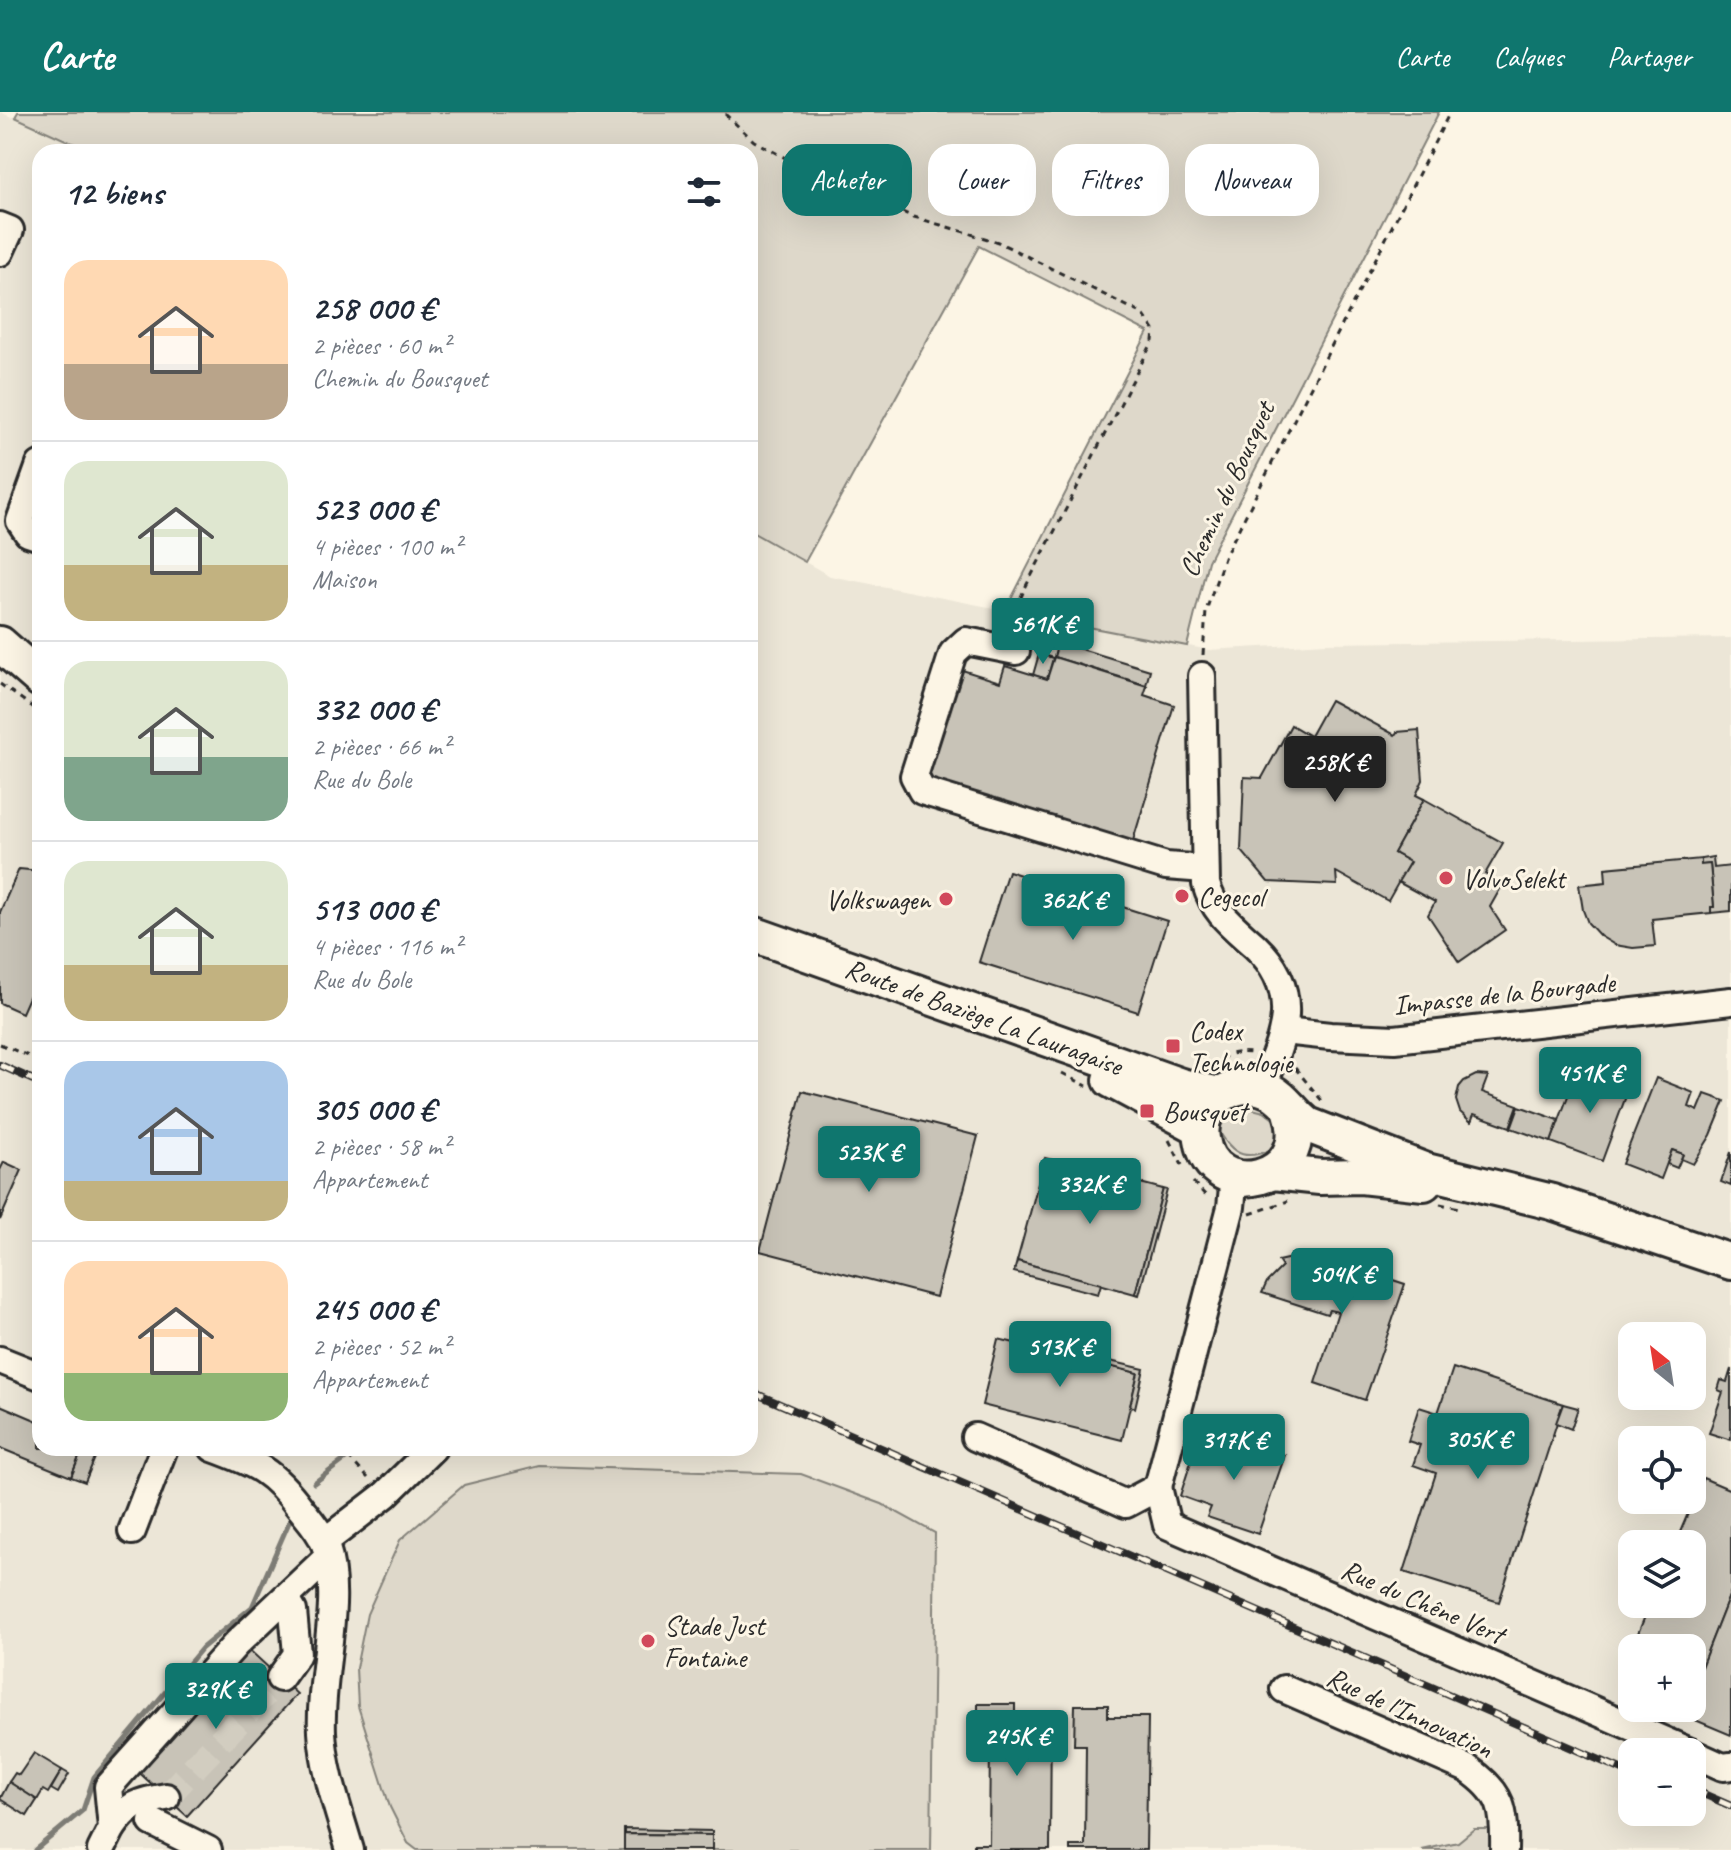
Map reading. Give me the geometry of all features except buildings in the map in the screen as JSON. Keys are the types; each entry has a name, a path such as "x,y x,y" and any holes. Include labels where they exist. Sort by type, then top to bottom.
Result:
{"main road":[{"path":"0,644 32,672"},
{"path":"0,666 32,690"},
{"name":"Route de Baziège La Lauragaise","path":"758,936 1181,1086 1213,1084"},
{"name":"Route de Baziège La Lauragaise","path":"758,951 1064,1057 1201,1128"},
{"path":"1731,1262 1552,1202 1426,1171 1308,1125 1291,1112 1261,1070 1243,1085 1213,1084 1201,1128 1202,1139 1209,1159 1216,1167 1234,1177 1280,1187 1320,1177 1361,1176 1424,1183 1577,1224 1731,1276"},
{"path":"1280,1187 1293,1145 1291,1112"}],"street":[{"path":"0,226 10,230 0,252"},
{"path":"32,487 20,521 32,534"},
{"path":"1008,649 966,641 953,653 914,776 922,791 1166,866 1205,869"},
{"path":"1202,676 1205,869 1210,899 1219,914 1272,965 1279,980 1286,1013 1275,1059 1261,1070"},
{"name":"Impasse de la Bourgade","path":"1284,1031 1395,1039 1731,1001"},
{"path":"975,1437 1126,1504 1158,1487 1231,1207 1234,1177"},
{"path":"0,1360 32,1371"},
{"path":"132,1531 161,1456"},
{"path":"236,1456 275,1476 290,1493 321,1541 331,1603 322,1697 322,1735 331,1785 350,1850"},
{"path":"107,1839 108,1787 236,1644 285,1598 321,1541 385,1495 425,1456"},
{"name":"Rue du Chêne Vert","path":"1158,1487 1167,1525 1659,1738"},
{"path":"280,1678 297,1654 293,1611 285,1598"},
{"name":"Rue de l'Innovation","path":"1284,1689 1468,1769 1488,1782 1500,1800 1505,1824 1504,1850"},
{"name":"Rue du Chêne Vert","path":"1706,1759 1723,1767 1731,1766"},
{"path":"107,1839 125,1809 146,1800 166,1797"},
{"path":"152,1822 208,1850"}],"path":[{"name":"Chemin du Bousquet","path":"1202,676 1206,611 1224,558 1450,112"},
{"path":"725,114 754,141 779,157 914,217 998,242 1143,314 1154,330 1153,341 1024,590 1008,649"},
{"path":"0,684 32,706"},
{"path":"0,1044 32,1058"},
{"path":"1213,1084 1224,1056 1234,1052 1261,1070"},
{"path":"1289,1064 1330,1109"},
{"path":"1058,1071 1097,1091"},
{"path":"1244,1214 1253,1215 1280,1187"},
{"path":"1428,1201 1472,1211"},
{"path":"348,1456 357,1466"}],"shaded area":[{"path":"0,112 74,144 32,144 32,1456 758,1456 758,536 830,576 1209,650 1326,643 1731,638 1731,1850 0,1850"},
{"path":"18,112 1439,112 1208,561 1187,646 1005,611 1148,332 979,246 805,562 758,536 758,144 74,144 15,117"},
{"path":"1245,1107 1264,1112 1284,1127 1282,1144 1250,1155 1235,1151 1229,1145 1215,1124 1223,1110"},
{"name":"Stade Just Fontaine","path":"540,1466 801,1474 882,1504 935,1533 931,1850 417,1850 408,1843 390,1807 358,1706 356,1668 367,1614 400,1540 464,1485"},
{"path":"1474,1829 1492,1829 1489,1850 1422,1850 1458,1842"}],"waterway":[{"path":"314,1483 349,1456"},
{"path":"35,1850 83,1810 94,1777 202,1648 252,1607 290,1520"}],"tunnel":[{"path":"166,1797 280,1678"}],"railway":[{"path":"0,1065 32,1079"},
{"path":"758,1394 1618,1768"},
{"path":"1706,1795 1731,1806"}],"place":[{"name":"VolvoSelekt","path":"1446,878"},
{"name":"Cegecol","path":"1182,896"},
{"name":"Volkswagen","path":"946,899"},
{"name":"Codex Technologie","path":"1173,1046"},
{"name":"Bousquet","path":"1147,1111"},
{"name":"Stade Just Fontaine","path":"648,1641"}]}
